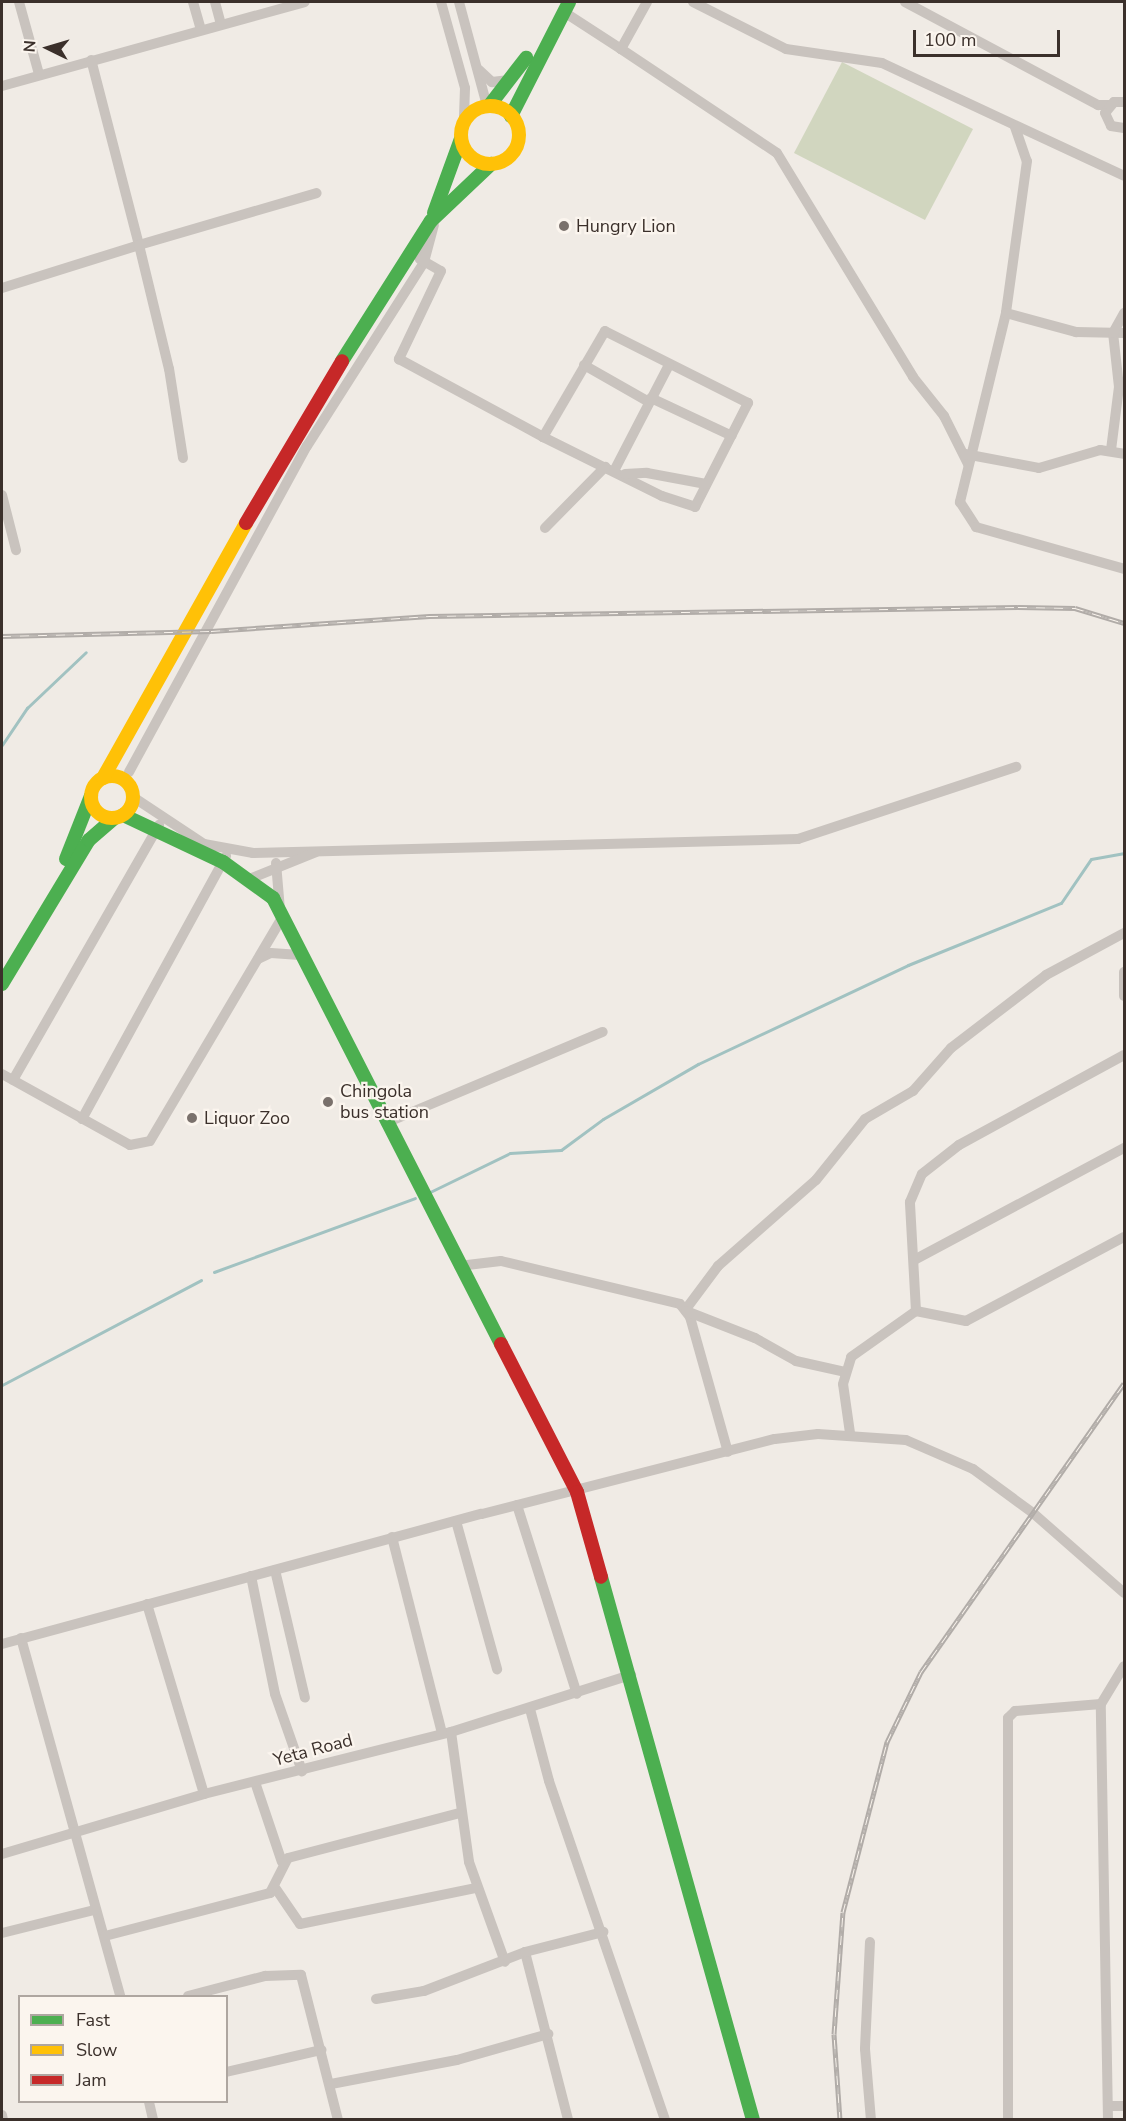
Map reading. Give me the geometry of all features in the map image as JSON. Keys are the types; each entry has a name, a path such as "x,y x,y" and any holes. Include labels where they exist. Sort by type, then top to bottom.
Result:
{"main road":[{"path":"433,219 461,139 464,123 488,106 512,79 564,5"},
{"path":"50,901 91,796 104,778 295,436 433,219 491,164 509,156 518,141 511,116 564,5"},
{"path":"488,106 511,116"},
{"path":"461,139 472,157 491,164"},
{"path":"2,984 7,961 50,901 89,840 118,816 132,793 128,748 140,710"},
{"path":"104,778 116,776 132,793"},
{"path":"91,796 100,814 160,825 226,856 252,878 281,913 300,955 577,1492 631,1675 752,2119"}],"street":[{"path":"19,2 39,74"},
{"path":"193,2 201,30"},
{"path":"215,2 221,24"},
{"path":"2,86 305,2"},
{"path":"441,2 465,88 464,123"},
{"path":"459,2 488,106"},
{"path":"621,49 648,2"},
{"path":"693,2 786,49 882,63 1015,127 1125,176"},
{"path":"905,2 1098,105 1114,128 1125,128"},
{"path":"564,5 621,49 777,153 967,458"},
{"path":"91,60 169,369 183,458"},
{"path":"479,70 492,82 512,79"},
{"path":"1098,105 1120,102"},
{"path":"1106,118 1120,102"},
{"path":"1015,127 1027,161 1006,313 959,494 973,526 1125,569"},
{"path":"2,288 139,245 317,194"},
{"path":"129,772 307,446 424,262 433,219"},
{"path":"419,238 424,262"},
{"path":"424,262 441,271 399,359 543,437 692,507 747,408 746,399 669,365 605,331 543,437"},
{"path":"1006,313 1054,328 1119,333"},
{"path":"1111,450 1119,387 1119,333 1125,313"},
{"path":"584,365 650,400 732,436"},
{"path":"545,528 615,471 669,365"},
{"path":"967,458 1039,468 1111,450 1125,454"},
{"path":"615,471 647,473 706,484"},
{"path":"2,495 16,550"},
{"path":"82,1119 226,856 319,851 798,839 1016,767"},
{"path":"13,1080 160,825 132,793"},
{"path":"252,878 319,851"},
{"path":"2,1074 130,1145 150,1141 258,959 281,913 280,881 277,868 268,854"},
{"path":"280,881 294,861"},
{"path":"686,1310 718,1266 816,1180 865,1119 913,1091 951,1048 1046,975 1125,933"},
{"path":"258,959 271,953 300,955"},
{"path":"1125,972 1125,996"},
{"path":"386,1123 603,1032"},
{"path":"916,1311 916,1259 910,1202 922,1174 959,1145 1125,1055"},
{"path":"916,1259 1125,1148"},
{"path":"850,1433 845,1372 861,1347 916,1311 966,1321 1125,1237"},
{"path":"459,1266 501,1261 669,1300 686,1310 755,1338 796,1361 845,1372"},
{"path":"686,1310 728,1452"},
{"path":"2,1644 392,1537 577,1492 775,1439 850,1433 906,1440 973,1469 1033,1513 1125,1593"},
{"path":"517,1506 577,1694"},
{"path":"456,1521 498,1669"},
{"path":"392,1537 447,1732 459,1813 476,1888 505,1962"},
{"path":"275,1570 305,1698"},
{"path":"251,1576 274,1694 302,1771"},
{"path":"147,1604 204,1794"},
{"path":"21,1638 78,1833 94,1910 105,1936 120,1995"},
{"path":"1108,2120 1101,1704 1125,1666"},
{"name":"Yeta Road","path":"2,1854 204,1794 302,1771 530,1709 631,1675"},
{"path":"1008,2120 1008,1718 1015,1711 1101,1704"},
{"path":"530,1709 549,1780 603,1932 665,2120"},
{"path":"255,1782 282,1862 276,1889 300,1924 476,1888"},
{"path":"282,1862 459,1813"},
{"path":"105,1936 276,1889"},
{"path":"2,1933 94,1910"},
{"path":"375,1999 424,1991 505,1962 525,1952 603,1932"},
{"path":"870,1942 865,2049 871,2120"},
{"path":"525,1952 548,2034 568,2120"},
{"path":"192,1995 265,1976 301,1975 331,2084 338,2120"},
{"path":"331,2084 458,2060 548,2034"},
{"path":"228,2072 321,2050"},
{"path":"149,2103 153,2120"},
{"path":"1108,2106 1125,2106"}],"green space":[{"path":"842,62 973,129 925,220 794,153"}],"waterway":[{"path":"2,745 27,708 86,652"},
{"path":"430,1192 510,1153 561,1150 603,1119 698,1064 908,965 1061,903 1091,859 1124,853"},
{"path":"214,1272 415,1198"},
{"path":"2,1385 201,1280"}],"railway":[{"path":"2,636 211,631 429,616 1018,607 1075,608 1124,623"},
{"path":"840,2120 834,2034 843,1912 887,1742 921,1672 1124,1383"}],"traffic: fast":[{"path":"511,116 569,2"},
{"path":"489,106 526,58"},
{"path":"434,213 461,139"},
{"path":"342,361 431,221 491,164"},
{"path":"66,859 91,796"},
{"path":"123,815 223,862 273,898 501,1344"},
{"path":"2,984 89,840 114,818"},
{"path":"601,1577 753,2120"}],"traffic: slow":[{"path":"490,106 506,111 514,119 519,135 514,151 506,159 490,164 474,159 466,151 461,135 466,119 474,111 490,106"},
{"path":"103,778 246,523"},
{"path":"112,776 127,782 133,797 127,812 112,818 97,812 91,797 97,782 112,776"}],"traffic: jam":[{"path":"246,523 342,361"},
{"path":"501,1344 577,1492 601,1577"}],"place":[{"name":"Hungry Lion","path":"564,226"},
{"name":"Chingola bus station","path":"328,1102"},
{"name":"Liquor Zoo","path":"192,1118"}]}
